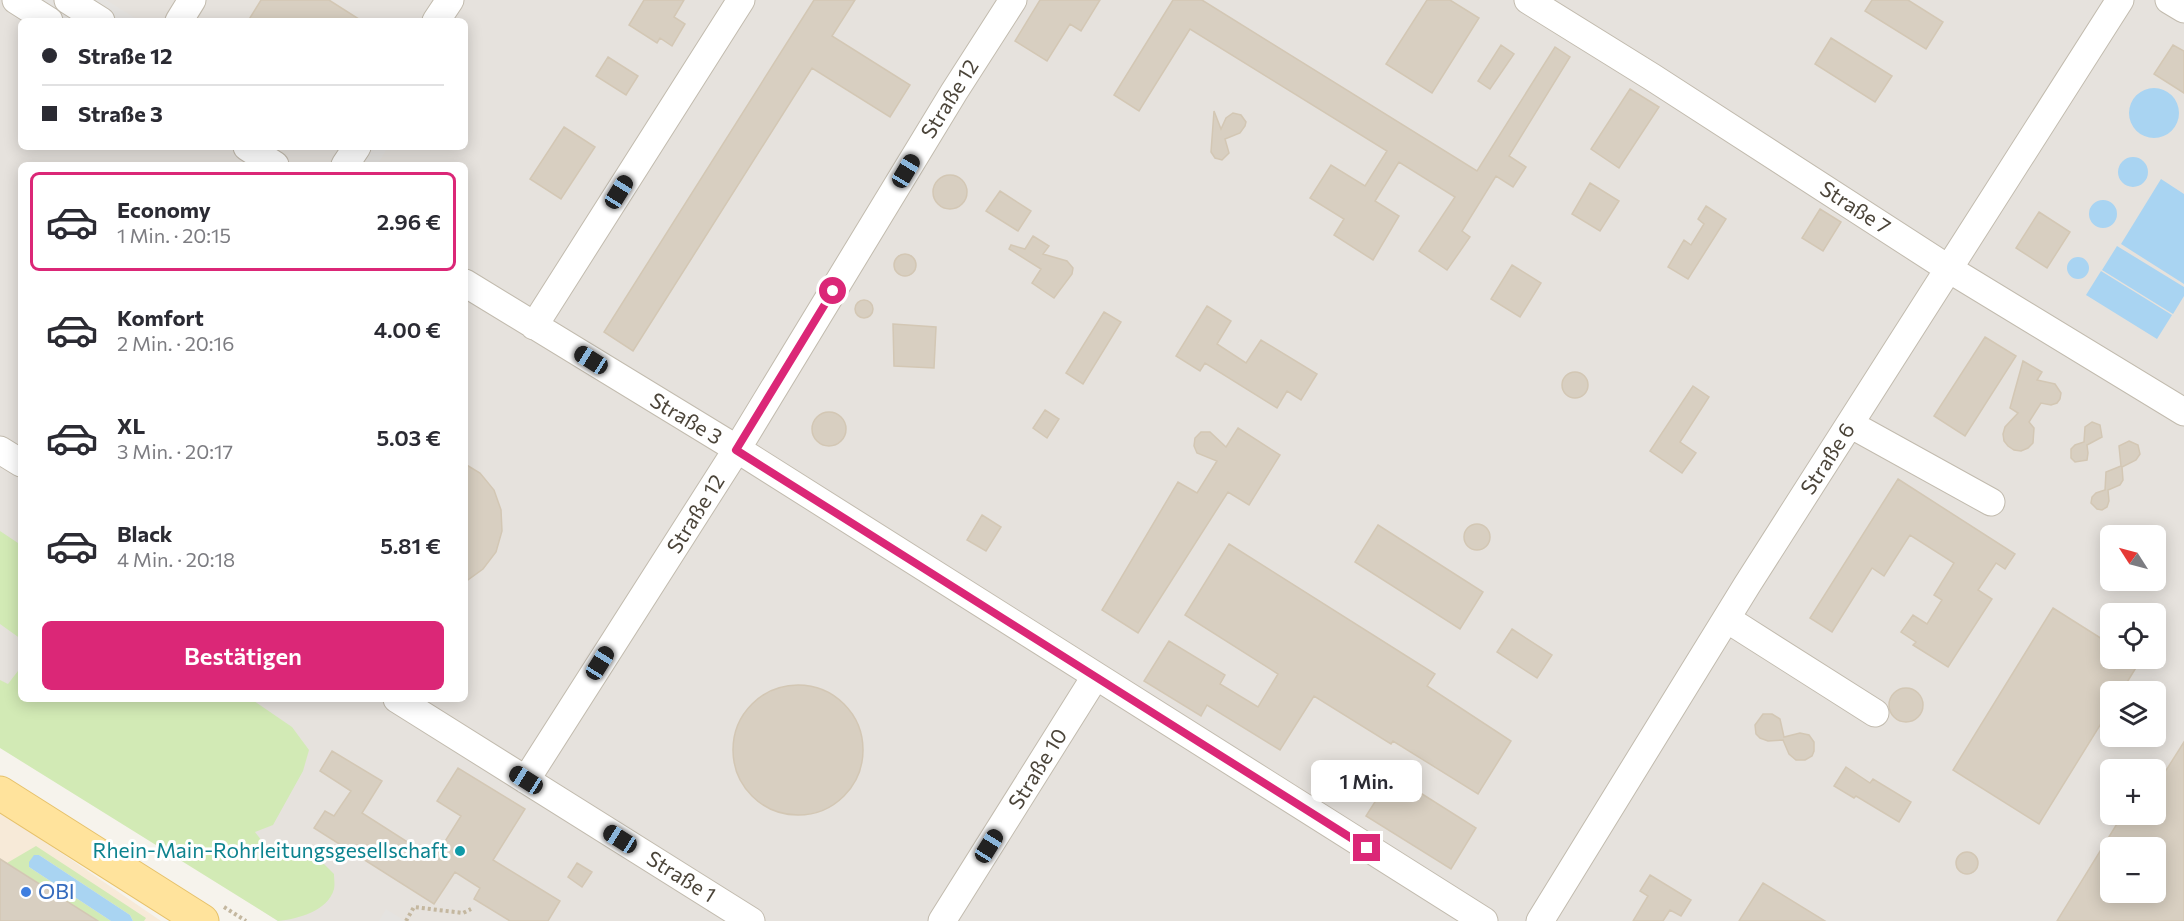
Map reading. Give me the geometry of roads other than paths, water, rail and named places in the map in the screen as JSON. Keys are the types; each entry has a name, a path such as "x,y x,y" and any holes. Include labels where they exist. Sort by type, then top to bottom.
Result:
{"main road":[{"path":"0,793 202,921"}],"lane":[{"path":"68,0 96,18"},
{"path":"181,18 192,0"},
{"path":"438,18 450,0"},
{"path":"534,326 741,0"},
{"name":"Straße 12","path":"526,780 736,450 1013,0"},
{"name":"Straße 7","path":"1528,0 1652,77 1949,269 2184,412"},
{"name":"Straße 6","path":"1540,921 1727,619 2120,0"},
{"path":"2169,0 2184,9"},
{"path":"11,1 43,18"},
{"path":"252,150 270,162"},
{"name":"Straße 3","path":"468,285 736,450 1484,921"},
{"path":"1850,424 1991,502"},
{"path":"0,450 18,461"},
{"path":"1727,619 1875,713"},
{"name":"Straße 10","path":"942,921 1095,677"},
{"name":"Straße 1","path":"402,702 751,921"}],"water":[{"path":"2149,88 2159,88 2172,95 2179,108 2179,118 2172,131 2159,138 2149,138 2140,134 2133,127 2129,118 2129,108 2133,99 2140,92"},
{"path":"2133,157 2144,161 2148,172 2144,183 2133,187 2122,183 2118,172 2122,161"},
{"path":"2161,179 2184,194 2184,284 2121,244"},
{"path":"2103,200 2113,204 2117,214 2113,224 2103,228 2093,224 2089,214 2093,204"},
{"path":"2117,246 2184,287 2184,296 2173,314 2102,270"},
{"path":"2078,257 2086,260 2089,268 2086,276 2078,279 2070,276 2067,268 2070,260"},
{"path":"2101,271 2172,315 2157,339 2086,295"},
{"path":"34,855 39,855 130,915 133,921 111,921 29,867 29,862"}],"place":[{"name":"Rhein-Main-Rohrleitungsgesellschaft","path":"460,851"},
{"name":"OBI","path":"26,892"}]}
